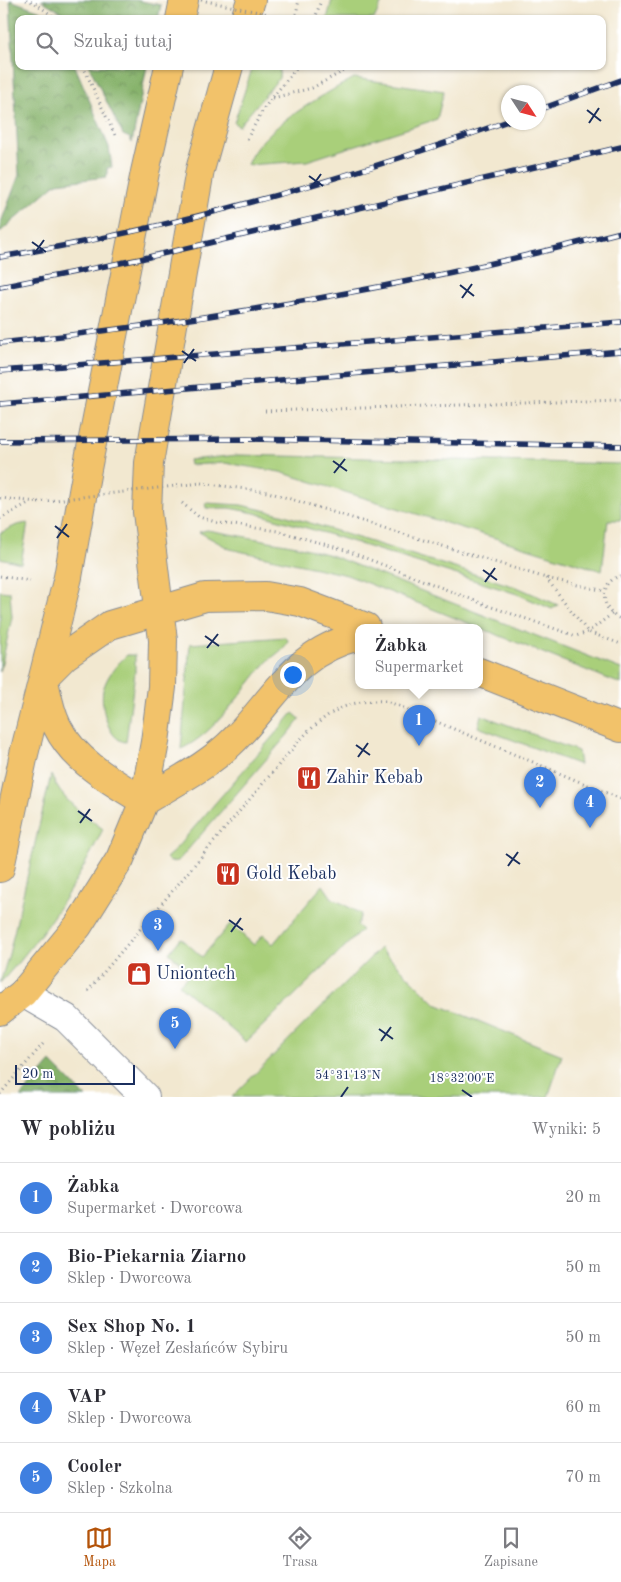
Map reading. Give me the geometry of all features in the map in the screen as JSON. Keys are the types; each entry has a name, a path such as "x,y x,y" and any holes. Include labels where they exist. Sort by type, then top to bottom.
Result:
{"main road":[{"path":"181,15 184,0"},
{"path":"0,868 24,754 68,577 87,469 145,172 168,70"},
{"path":"0,1010 23,993 78,926 120,859 144,801 155,742 162,687 163,640 147,512 149,463 200,170 228,70"},
{"path":"44,677 65,656 94,633 110,625 205,597 266,596 300,602 358,624"},
{"path":"144,801 187,776 235,739 291,672 315,654 338,641 355,637"},
{"path":"483,674 621,728"},
{"path":"44,677 56,725 67,742 83,759 111,781 144,801"}],"street":[{"path":"23,993 66,1018 145,1097"}],"path":[{"path":"26,0 35,3 52,15"},
{"path":"201,0 255,11"},
{"path":"296,15 298,0"},
{"path":"316,15 321,0"},
{"path":"85,70 111,127"},
{"path":"246,142 272,98 295,70"},
{"path":"272,98 312,88 346,70"},
{"path":"265,411 621,400"},
{"path":"176,477 182,503 199,517 278,531 345,550 486,605 576,636 588,632 612,614"},
{"path":"0,498 38,502 201,483 268,492 546,578 605,591"},
{"path":"0,520 31,502"},
{"path":"0,576 30,580"},
{"path":"621,576 609,582 605,591 604,601 612,614 621,619"},
{"path":"546,578 588,632 621,644"},
{"path":"0,1094 298,742 323,718 350,703 387,701 621,799"}],"green space":[{"path":"10,0 41,11 44,15 15,15 15,70 77,70 109,147 112,167 107,168 107,177 57,183 0,232 0,225 19,175"},
{"path":"41,0 136,0 161,5 159,15 64,15"},
{"path":"332,0 383,0 376,15 328,15"},
{"path":"91,70 146,70 132,143 130,138 123,135"},
{"path":"252,70 280,70 279,78 239,126 234,123"},
{"path":"354,78 444,91 437,119 307,161 247,165 253,152 278,127 309,104"},
{"path":"238,455 621,464 621,520 608,520 602,571 280,472 225,463 190,465 189,460"},
{"path":"205,503 241,505 281,514 519,588 558,605 552,609 517,594 331,535 255,513 229,508 206,508"},
{"path":"28,523 21,563 0,558 0,533 17,525"},
{"path":"207,530 297,546 330,555 621,669 621,684 483,629 483,624 470,624 347,575 230,549 199,532"},
{"path":"0,591 10,592 12,617 0,672"},
{"path":"285,637 288,640 285,646 267,662 217,722 193,742 181,749 190,644"},
{"path":"127,655 135,655 135,672 126,742 114,736 110,729 104,713 102,696 109,675"},
{"path":"293,713 300,719 290,732 178,861 170,862 166,858"},
{"path":"481,715 578,751 580,765 478,727"},
{"path":"51,775 66,799 103,829 82,870 57,910 16,965 0,983 9,954"},
{"path":"323,885 332,898 361,914 357,926 362,930 246,1042 179,985 191,972 169,953 181,938 202,957 230,924 254,945 263,935 273,944"},
{"path":"380,948 436,1004 562,1055 548,1097 232,1097"},
{"path":"51,1062 86,1097 20,1097"}],"railway":[{"path":"546,107 621,80"},
{"path":"0,257 65,246 257,201 446,143 501,123"},
{"path":"0,287 140,259 621,147"},
{"path":"0,343 157,324 313,299 468,269 621,232"},
{"path":"0,371 621,322"},
{"path":"0,404 621,351"},
{"path":"0,441 247,439 621,446"}],"place":[{"name":"Żabka","path":"419,746"},
{"name":"Zahir Kebab","path":"309,778"},
{"name":"Bio-Piekarnia Ziarno","path":"540,808"},
{"name":"VAP","path":"590,828"},
{"name":"Gold Kebab","path":"228,874"},
{"name":"Sex Shop No. 1","path":"158,951"},
{"name":"Uniontech","path":"139,974"},
{"name":"Cooler","path":"175,1049"}]}
